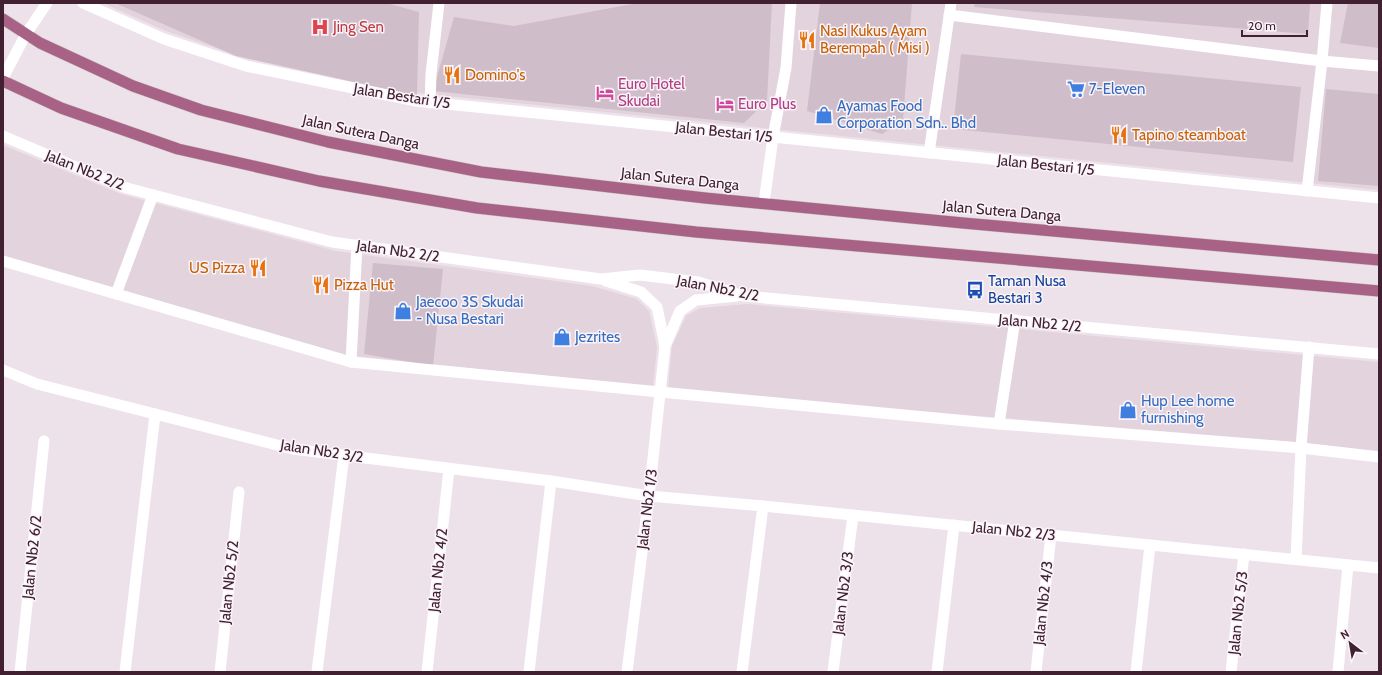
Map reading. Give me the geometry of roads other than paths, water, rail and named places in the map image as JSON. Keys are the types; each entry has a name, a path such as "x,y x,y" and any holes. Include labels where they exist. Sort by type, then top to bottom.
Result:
{"main road":[{"name":"Jalan Sutera Danga","path":"3,19 40,43 133,86 201,110 328,142 481,172 704,198 1379,260"},
{"path":"3,80 61,108 178,150 319,181 477,208 696,232 1379,290"}],"street":[{"path":"3,80 26,34 47,3"},
{"name":"Jalan Bestari 1/5","path":"83,3 164,39 246,66 416,101 1379,198"},
{"path":"430,103 431,74 439,3"},
{"path":"764,203 773,137 786,68 791,3"},
{"path":"928,153 951,3"},
{"path":"1307,191 1327,3"},
{"path":"949,15 1322,61 1379,66"},
{"name":"Jalan Nb2 2/2","path":"3,136 123,187 332,242 601,279 640,276 698,282 744,296 1379,354"},
{"path":"116,294 153,195"},
{"path":"351,362 357,245"},
{"path":"3,261 351,362 999,424 1301,448 1379,457"},
{"name":"Jalan Nb2 1/3","path":"601,279 641,292 657,307 665,346"},
{"name":"Jalan Nb2 1/3","path":"627,672 649,496 665,346 680,311 696,300 744,296"},
{"path":"999,424 1015,320"},
{"path":"1296,559 1301,448 1309,347"},
{"name":"Jalan Nb2 3/2","path":"3,370 37,384 293,449 551,481 649,496"},
{"path":"125,672 155,414"},
{"name":"Jalan Nb2 6/2","path":"20,672 44,441"},
{"path":"317,672 344,455"},
{"name":"Jalan Nb2 4/2","path":"427,672 449,468"},
{"path":"529,672 551,481"},
{"name":"Jalan Nb2 5/2","path":"220,672 238,492"},
{"name":"Jalan Nb2 2/3","path":"649,496 764,506 1379,568"},
{"path":"742,672 764,506"},
{"name":"Jalan Nb2 3/3","path":"833,672 853,515"},
{"path":"937,672 954,525"},
{"name":"Jalan Nb2 4/3","path":"1036,672 1051,535"},
{"path":"1136,672 1150,545"},
{"name":"Jalan Nb2 5/3","path":"1232,672 1244,554"},
{"path":"1338,672 1348,565"}],"place":[{"name":"Jing Sen","path":"320,27"},
{"name":"Nasi Kukus Ayam Berempah ( Misi )","path":"807,40"},
{"name":"Domino's","path":"452,75"},
{"name":"7-Eleven","path":"1076,89"},
{"name":"Euro Hotel Skudai","path":"605,93"},
{"name":"Euro Plus","path":"725,104"},
{"name":"Ayamas Food Corporation Sdn.. Bhd","path":"824,115"},
{"name":"Tapino steamboat","path":"1119,135"},
{"name":"US Pizza","path":"258,268"},
{"name":"Pizza Hut","path":"321,285"},
{"name":"Taman Nusa Bestari 3","path":"975,290"},
{"name":"Jaecoo 3S Skudai - Nusa Bestari","path":"403,311"},
{"name":"Jezrites","path":"562,337"},
{"name":"Hup Lee home furnishing","path":"1128,410"}]}
